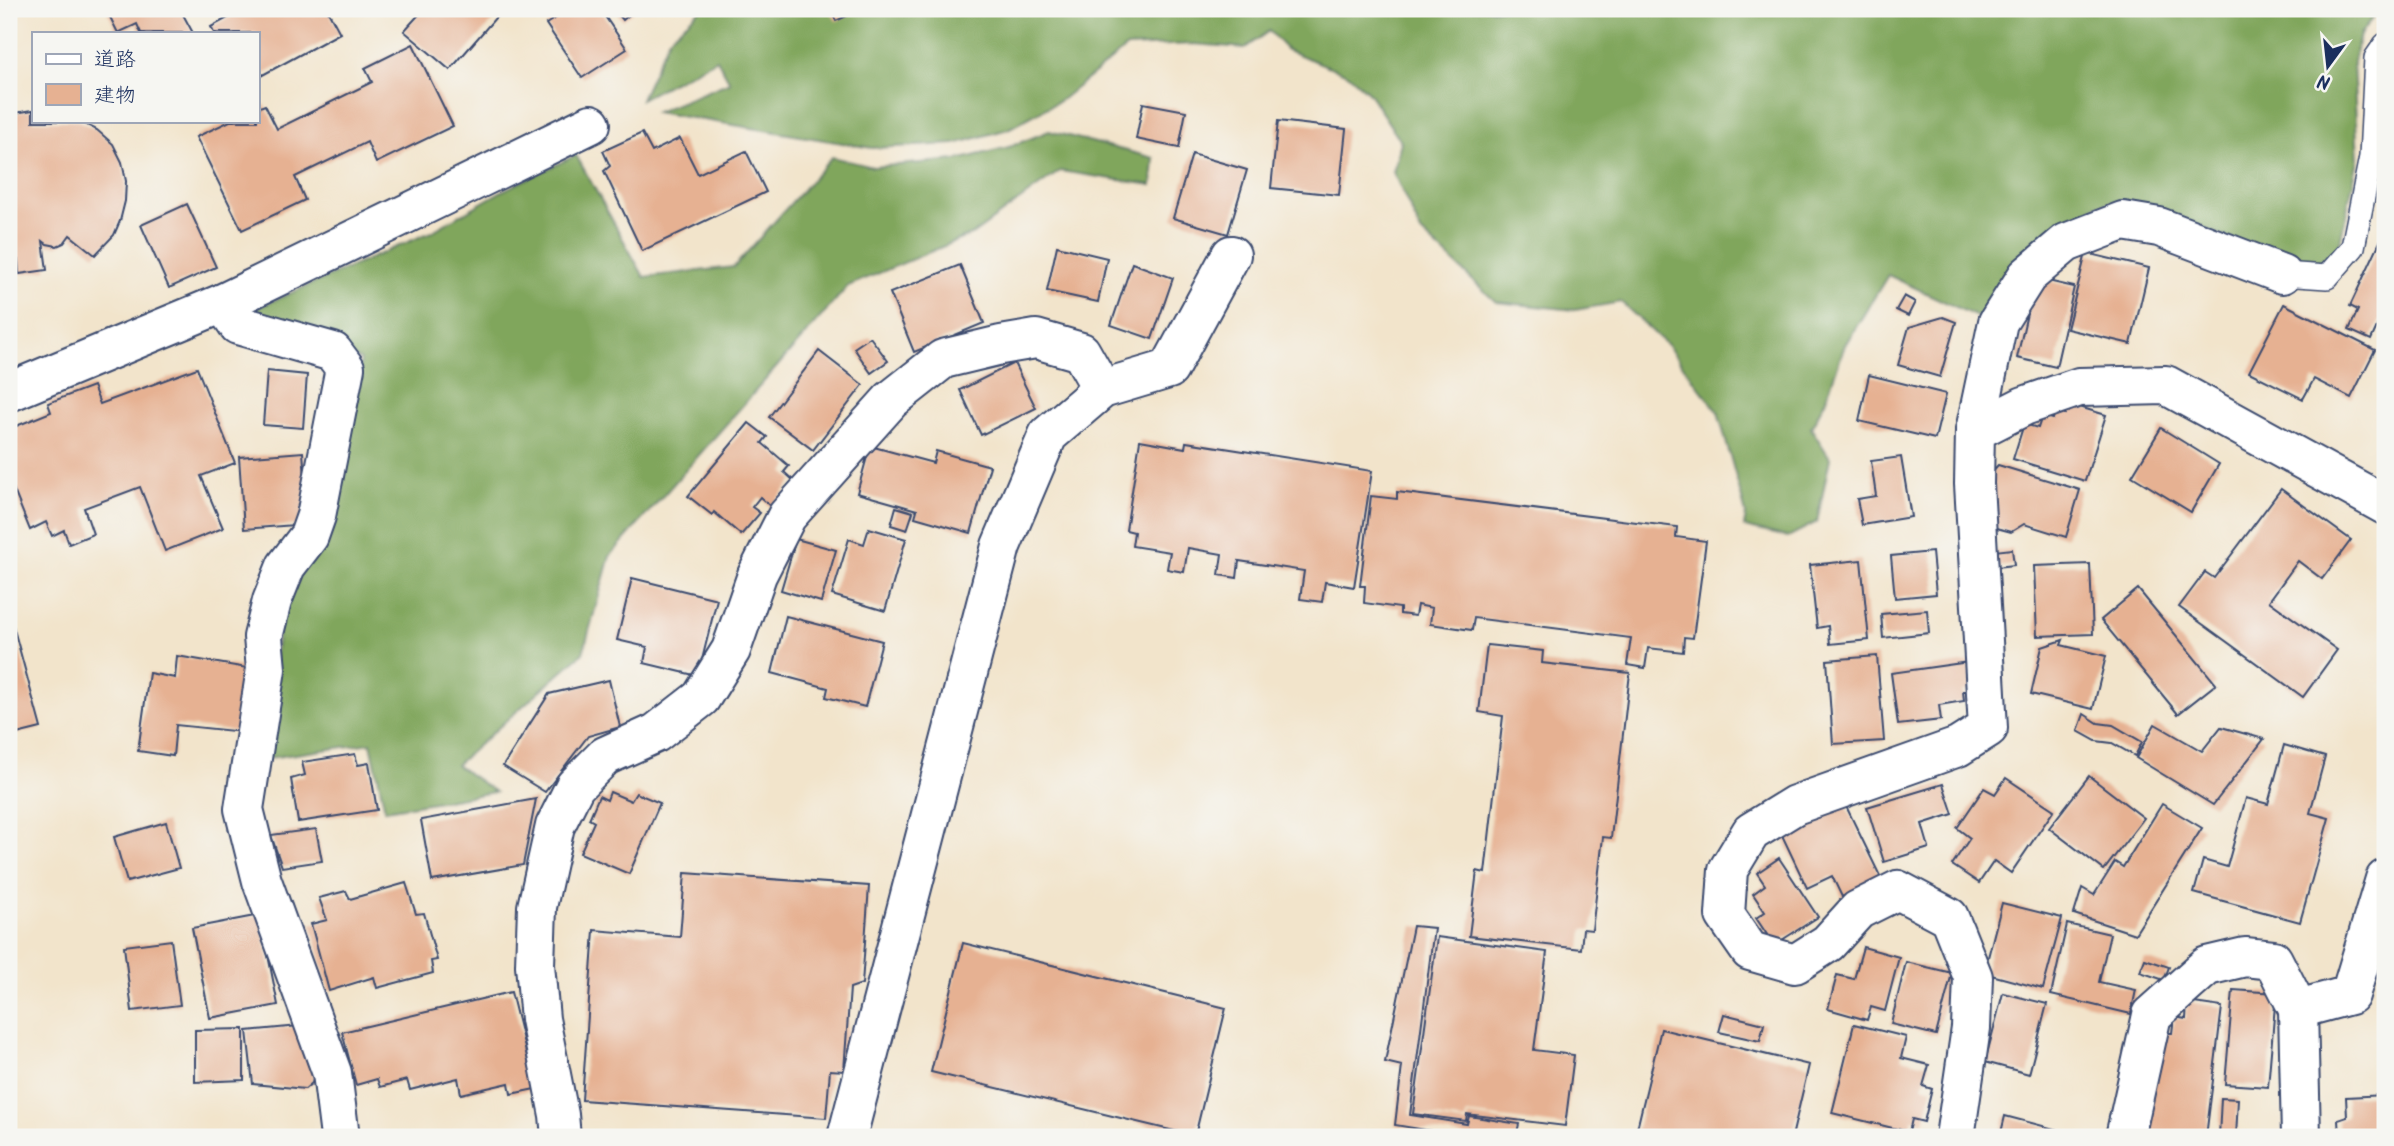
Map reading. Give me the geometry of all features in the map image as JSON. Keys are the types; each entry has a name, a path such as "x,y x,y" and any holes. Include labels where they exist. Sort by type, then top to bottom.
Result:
{"street":[{"path":"9,392 223,303 592,124"},
{"path":"1955,1137 1971,1028 1973,977 1948,917 1898,890 1858,910 1828,943 1795,964 1749,951 1725,915 1728,870 1751,832 1795,805 1958,747 1988,727 1975,484 1975,431 1998,322 2027,276 2066,243 2123,221 2159,228 2282,274"},
{"path":"848,1137 1000,546 1048,435 1102,388 1169,369 1231,255"},
{"path":"223,303 239,325 333,352 345,369 316,516 309,536 286,566 272,601 263,638 266,670 244,809 262,881 332,1073 340,1137"},
{"path":"561,1137 540,1019 535,965 537,907 555,826 575,786 606,756 656,733 701,698 731,650 757,575 787,516 891,400 943,359 1036,339 1080,352 1102,388"},
{"path":"1975,431 2024,406 2079,387 2166,385 2385,505"},
{"path":"2298,1009 2350,995 2385,879"},
{"path":"2125,1137 2152,1015 2207,966 2245,957 2273,960 2298,1009 2301,1137"}],"lane":[{"path":"2282,274 2326,277 2353,247 2371,157 2376,58 2385,45"}],"green space":[{"path":"701,9 2379,9 2360,35 2353,62 2358,160 2339,247 2318,262 2292,265 2156,208 2122,200 2097,205 2027,254 1994,291 1981,319 1888,275 1845,345 1825,401 1811,428 1830,458 1817,522 1788,537 1744,527 1746,514 1718,412 1667,345 1621,302 1575,310 1496,302 1421,232 1393,172 1401,142 1369,93 1348,74 1287,50 1269,31 1245,48 1193,44 1127,47 1061,100 1008,129 955,144 872,148 656,112 730,82 717,59 641,99 669,38"},
{"path":"1049,131 1154,158 1152,185 1060,171 973,234 848,286 610,556 583,653 456,765 495,792 385,810 371,743 261,759 282,605 297,577 332,529 361,360 245,313 431,232 502,191 576,155 644,277 734,267 832,157 873,167 957,160 1009,147"}],"building":[{"path":"106,9 180,9 192,32 141,32 137,24 118,32"},
{"path":"244,9 327,9 340,33 259,77 259,32 214,32 211,27"},
{"path":"424,9 503,9 450,70 404,31"},
{"path":"570,9 600,9 627,49 582,78 546,24"},
{"path":"614,9 636,9 623,20"},
{"path":"830,9 862,9 836,21"},
{"path":"413,44 453,126 376,163 367,142 295,177 305,200 242,230 196,137 228,122 259,122 259,107 265,105 277,129 372,82 365,68"},
{"path":"1143,103 1186,111 1179,148 1136,139"},
{"path":"32,110 32,122 81,122 97,130 113,144 122,162 126,181 125,201 114,235 95,255 70,235 64,243 57,246 43,241 47,270 19,274 18,260 9,261 9,198 15,226 11,186 9,186 9,114"},
{"path":"1278,121 1346,129 1339,195 1271,188"},
{"path":"642,133 652,152 680,138 698,174 746,151 766,192 642,251 604,171 610,166 603,151"},
{"path":"1192,154 1247,170 1228,234 1173,218"},
{"path":"187,204 216,267 169,288 141,225"},
{"path":"2385,231 2385,323 2380,320 2371,340 2349,330 2358,310 2350,306"},
{"path":"1057,246 1107,258 1098,302 1047,291"},
{"path":"2086,253 2149,268 2131,344 2067,329"},
{"path":"1132,263 1173,278 1152,339 1111,325"},
{"path":"960,265 984,323 914,352 890,293"},
{"path":"2035,278 2074,287 2056,367 2017,358"},
{"path":"1904,296 1915,302 1908,316 1896,310"},
{"path":"9,298 15,334 9,335"},
{"path":"2284,304 2375,350 2351,398 2314,379 2303,399 2249,372"},
{"path":"1943,317 1956,322 1940,377 1898,365 1909,327"},
{"path":"870,337 888,361 871,373 854,348"},
{"path":"819,351 863,385 813,450 769,417"},
{"path":"1014,363 1036,408 981,435 960,390"},
{"path":"197,368 235,463 201,476 223,528 165,551 140,487 84,508 93,534 69,544 64,530 52,536 46,522 30,530 9,478 9,429 51,412 48,403 93,386 100,404"},
{"path":"267,371 307,375 303,428 263,425"},
{"path":"1869,375 1946,394 1935,439 1859,421"},
{"path":"2069,404 2106,415 2085,481 2013,459 2024,424 2038,428 2042,416 2053,419 2055,411 2065,414"},
{"path":"749,423 767,437 762,443 789,466 784,472 793,480 771,507 760,497 752,507 760,513 741,535 714,512 712,515 688,496"},
{"path":"2161,428 2219,464 2191,512 2132,476"},
{"path":"1140,440 1185,448 1186,442 1372,471 1354,587 1325,582 1322,602 1300,599 1304,571 1239,561 1237,578 1219,575 1222,554 1188,548 1184,572 1167,569 1170,552 1132,546 1134,532 1126,530"},
{"path":"870,446 933,463 936,451 990,466 971,533 915,517 917,510 857,493"},
{"path":"303,452 309,531 295,525 244,529 239,457"},
{"path":"1901,457 1911,517 1862,525 1857,499 1876,496 1871,461"},
{"path":"1998,465 2080,490 2066,537 2024,524 2011,532 1996,528 1978,488"},
{"path":"2281,489 2351,540 2322,579 2298,561 2269,601 2337,650 2303,697 2179,607 2205,572 2214,578"},
{"path":"1397,492 1677,527 1676,537 1706,541 1693,638 1684,637 1683,652 1648,648 1645,668 1627,665 1631,638 1474,618 1472,630 1430,624 1432,608 1417,605 1415,616 1400,614 1400,608 1364,603 1365,586 1360,586 1371,496 1397,499"},
{"path":"896,507 913,512 907,530 891,525"},
{"path":"869,528 906,539 885,611 832,595 849,539 864,544"},
{"path":"796,539 836,550 821,602 781,590"},
{"path":"2012,549 2014,565 1997,567 1994,551"},
{"path":"1932,552 1936,594 1895,598 1891,556"},
{"path":"1861,560 1869,640 1830,644 1828,626 1817,628 1810,565"},
{"path":"2090,564 2093,634 2037,636 2034,566"},
{"path":"632,578 717,599 698,676 644,663 647,647 617,640"},
{"path":"2138,589 2216,684 2178,714 2101,620"},
{"path":"1927,610 1929,633 1883,638 1881,614"},
{"path":"9,611 41,728 9,736"},
{"path":"786,616 882,641 865,707 826,697 828,688 772,673"},
{"path":"2063,640 2061,645 2106,656 2093,709 2031,694 2042,647"},
{"path":"1487,645 1543,651 1542,663 1630,673 1611,838 1603,837 1592,930 1583,929 1581,949 1469,936 1477,871 1485,873 1503,716 1479,712"},
{"path":"177,656 253,669 243,732 176,725 173,756 138,751 149,673 175,678"},
{"path":"1877,656 1884,741 1833,744 1827,660"},
{"path":"1969,662 1972,691 1963,691 1964,701 1939,705 1941,720 1898,725 1891,673"},
{"path":"609,680 620,727 588,736 545,792 503,766 549,694"},
{"path":"2084,714 2098,723 2113,725 2142,742 2135,756 2112,743 2096,741 2078,731"},
{"path":"2155,724 2202,751 2221,727 2264,739 2213,805 2136,758"},
{"path":"2284,745 2325,757 2310,813 2329,818 2300,922 2194,893 2203,860 2227,867 2246,798 2268,804"},
{"path":"355,754 358,765 369,763 377,810 298,822 291,779 305,775 302,762"},
{"path":"2089,776 2144,818 2104,870 2049,828"},
{"path":"2006,778 2054,810 2011,873 1994,861 1979,883 1952,865 1970,838 1957,828 1984,788 1995,794"},
{"path":"1943,784 1953,814 1922,824 1929,848 1884,862 1867,807"},
{"path":"610,792 631,801 636,793 660,803 629,874 580,853 594,822 589,819 599,796 607,800"},
{"path":"536,799 523,865 432,881 421,820"},
{"path":"1843,800 1881,878 1842,897 1832,876 1807,888 1780,831"},
{"path":"2162,804 2202,828 2135,934 2074,914 2082,888 2094,895 2115,862 2123,867"},
{"path":"166,822 179,868 127,882 114,837"},
{"path":"316,829 322,861 282,867 271,835"},
{"path":"1779,858 1818,917 1774,945 1756,918 1765,912 1753,894 1765,885 1757,873"},
{"path":"685,873 869,886 862,984 850,988 844,1071 830,1070 826,1118 582,1100 594,930 680,937"},
{"path":"406,883 416,914 424,913 437,960 431,961 433,973 377,988 374,977 329,991 311,924 327,920 319,898 346,891 350,899"},
{"path":"2002,903 2062,918 2043,989 1984,973"},
{"path":"260,915 278,1005 210,1018 192,928"},
{"path":"2067,924 2110,934 2099,982 2136,990 2131,1014 2051,995"},
{"path":"1413,926 1434,928 1410,1115 1467,1124 1469,1116 1519,1124 1516,1137 1468,1137 1395,1125 1402,1066 1385,1062"},
{"path":"1437,937 1547,952 1534,1050 1574,1055 1565,1126 1467,1114 1466,1121 1413,1114"},
{"path":"171,940 180,1005 132,1011 124,946"},
{"path":"963,943 1226,1008 1195,1136 931,1072"},
{"path":"1863,947 1899,957 1885,1011 1871,1007 1867,1020 1828,1009 1837,975 1854,979"},
{"path":"2145,959 2169,967 2164,980 2140,972"},
{"path":"1906,962 1952,973 1936,1035 1891,1024"},
{"path":"2233,990 2276,993 2268,1087 2225,1084"},
{"path":"511,992 535,1089 511,1094 509,1083 461,1094 458,1078 410,1090 407,1080 380,1087 377,1079 356,1085 342,1032"},
{"path":"2003,993 2047,1004 2029,1074 1985,1062"},
{"path":"2187,1002 2222,1007 2206,1137 2142,1130 2163,1033 2172,1033 2174,1017 2186,1019"},
{"path":"1724,1014 1764,1024 1760,1041 1719,1032"},
{"path":"1854,1024 1906,1037 1901,1058 1929,1065 1923,1086 1932,1089 1924,1122 1912,1119 1909,1132 1832,1113"},
{"path":"299,1026 315,1071 312,1083 305,1089 253,1084 247,1031"},
{"path":"244,1029 244,1080 195,1082 195,1030"},
{"path":"1661,1029 1809,1065 1792,1137 1635,1137"},
{"path":"2385,1095 2385,1137 2339,1137 2338,1120 2347,1117 2346,1097"},
{"path":"2221,1098 2238,1099 2236,1137 2219,1137"},
{"path":"2005,1116 2077,1135 2077,1137 2000,1137"}]}
